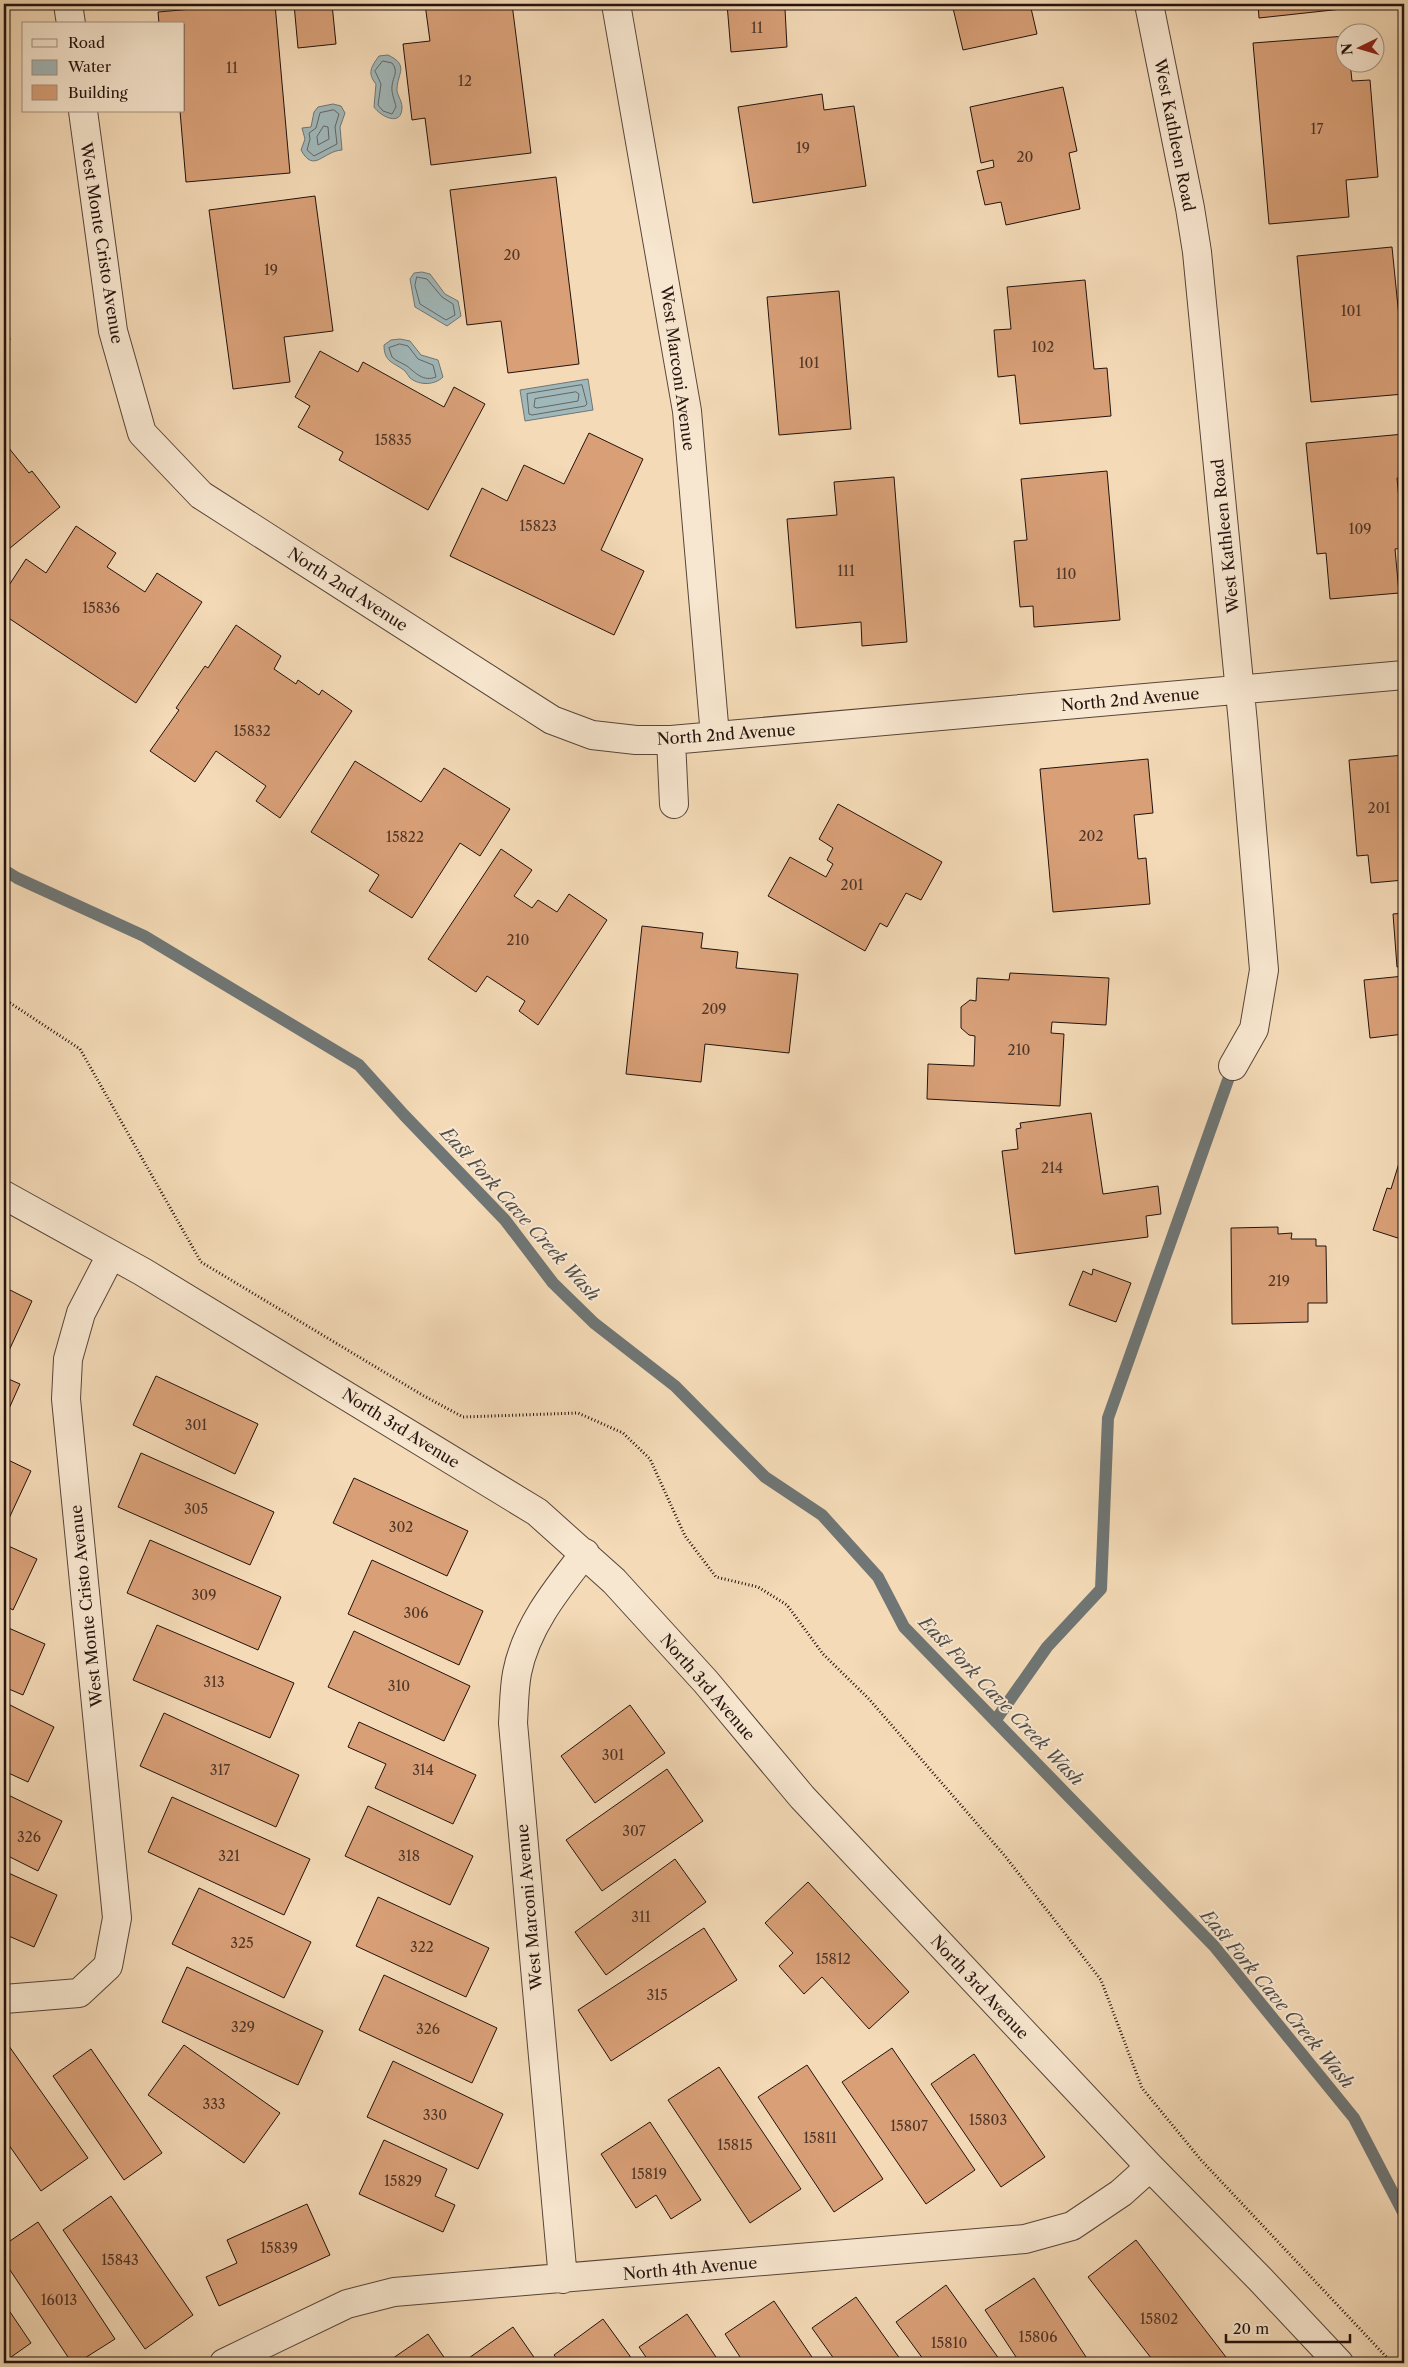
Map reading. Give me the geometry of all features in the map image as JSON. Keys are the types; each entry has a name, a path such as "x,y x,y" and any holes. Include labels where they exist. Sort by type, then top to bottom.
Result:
{"street":[{"path":"68,4 70,22"},
{"name":"West Marconi Avenue","path":"616,4 686,411 715,736"},
{"name":"West Kathleen Road","path":"1149,4 1197,252 1240,689 1264,970 1254,1029 1233,1066"},
{"name":"West Monte Cristo Avenue","path":"83,112 113,331 142,433"},
{"name":"North 2nd Avenue","path":"142,433 201,495 552,720 592,735 636,740 671,740 1404,675"},
{"path":"671,740 674,804"},
{"name":"North 3rd Avenue","path":"4,1195 111,1255 343,1392 537,1512 584,1553 614,1581 706,1682 802,1797 1150,2167 1260,2278 1297,2321 1339,2363"},
{"name":"West Monte Cristo Avenue","path":"4,2000 79,1993 108,1966 117,1918 66,1399 68,1360 81,1313 111,1255"},
{"name":"West Marconi Avenue","path":"563,2279 513,1723 517,1674 531,1629 559,1585 584,1553"},
{"name":"North 4th Avenue","path":"224,2363 347,2304 394,2292 1025,2239 1072,2226 1121,2193 1150,2167"}],"water":[{"path":"388,55 398,62 401,70 397,90 402,107 401,113 395,119 381,114 374,107 376,84 371,70 379,56"},
{"path":"333,104 341,106 345,113 340,127 342,150 335,151 315,161 310,160 301,150 305,139 302,128 311,127 314,112 318,107"},
{"path":"414,273 430,274 445,294 458,301 461,316 447,326 415,307 410,279"},
{"path":"391,340 410,341 421,355 438,360 443,377 436,382 427,384 414,381 405,371 390,361 384,351 384,345"},
{"path":"588,379 593,410 525,421 520,390"}],"building":[{"path":"249,4 275,4 290,173 186,182 180,112 185,112 185,22 159,22 158,12"},
{"path":"294,4 332,4 336,44 298,48"},
{"path":"425,4 512,4 531,153 431,165 425,118 412,120 403,44 430,41"},
{"path":"727,4 814,4 815,7 785,9 787,47 731,52"},
{"path":"952,4 1030,4 1037,34 963,50"},
{"path":"1258,4 1342,4 1342,9 1259,18"},
{"path":"1336,37 1336,72 1351,72 1352,81 1370,80 1378,177 1346,180 1349,217 1269,224 1253,43"},
{"path":"1063,87 1077,151 1069,153 1080,209 1006,225 1001,202 985,205 977,171 994,167 993,160 981,163 970,107"},
{"path":"822,94 824,110 854,106 866,186 753,203 738,107"},
{"path":"556,177 579,364 508,373 501,321 467,325 450,190"},
{"path":"315,196 333,331 284,337 290,382 233,389 209,210"},
{"path":"1392,247 1404,367 1404,394 1311,402 1297,256"},
{"path":"4,280 8,307 4,307"},
{"path":"1085,280 1094,369 1107,368 1111,416 1020,424 1015,375 998,377 994,330 1011,329 1007,287"},
{"path":"839,291 851,429 779,435 767,297"},
{"path":"4,307 10,340 4,341"},
{"path":"320,351 358,372 363,362 444,407 454,387 485,404 428,510 339,460 343,452 298,427 310,406 295,397"},
{"path":"589,433 643,459 601,550 644,571 614,635 450,556 482,488 507,501 524,465 564,484"},
{"path":"1404,434 1404,478 1397,478 1400,510 1404,510 1404,548 1395,549 1399,593 1330,599 1326,553 1317,554 1306,443"},
{"path":"4,442 29,473 32,471 60,507 4,553"},
{"path":"1107,471 1120,620 1034,627 1033,606 1020,607 1014,541 1027,540 1021,479"},
{"path":"894,477 907,642 862,646 861,622 796,628 787,519 837,515 834,482"},
{"path":"76,526 116,553 107,567 145,592 157,573 202,602 136,703 4,615 4,593 26,559 46,573"},
{"path":"236,625 281,656 274,669 296,684 298,680 319,695 322,690 352,711 280,818 256,801 266,786 216,751 195,782 150,751 179,710 176,708 205,666 208,668"},
{"path":"1404,755 1404,880 1371,883 1368,855 1357,856 1349,760"},
{"path":"1148,759 1153,813 1134,815 1138,859 1146,858 1150,904 1053,912 1040,769"},
{"path":"355,761 421,802 444,768 510,809 480,856 460,843 412,918 369,891 379,875 311,832"},
{"path":"838,804 942,862 921,900 906,893 887,927 880,923 865,951 768,896 790,857 826,877 833,864 827,860 833,848 819,839"},
{"path":"501,849 532,870 514,896 532,908 538,900 557,912 569,894 607,920 538,1025 519,1011 525,1001 487,976 476,992 428,959"},
{"path":"1404,913 1404,967 1397,967 1393,914"},
{"path":"642,926 703,933 701,948 738,952 736,968 798,974 789,1053 705,1044 701,1082 626,1074"},
{"path":"1010,973 1109,978 1106,1025 1052,1022 1051,1033 1064,1034 1060,1106 927,1099 928,1064 974,1066 975,1036 969,1035 961,1028 961,1007 970,1000 976,1001 977,978 1009,980"},
{"path":"1404,976 1404,1034 1370,1038 1364,980"},
{"path":"1091,1113 1103,1194 1158,1186 1161,1214 1146,1216 1148,1237 1015,1254 1002,1151 1018,1149 1016,1129 1021,1128 1020,1123"},
{"path":"1404,1147 1404,1240 1373,1230 1387,1188 1391,1189"},
{"path":"1278,1227 1278,1234 1292,1233 1291,1239 1316,1239 1316,1246 1326,1246 1327,1303 1308,1303 1308,1322 1232,1324 1231,1228"},
{"path":"1093,1269 1131,1283 1116,1322 1069,1305 1083,1271 1092,1275"},
{"path":"4,1287 32,1301 6,1357 4,1356"},
{"path":"156,1376 258,1424 235,1474 133,1425"},
{"path":"4,1377 20,1384 4,1420"},
{"path":"141,1453 274,1512 250,1565 118,1507"},
{"path":"4,1458 31,1471 5,1527 4,1526"},
{"path":"354,1478 468,1531 447,1576 333,1523"},
{"path":"150,1540 281,1597 258,1650 127,1593"},
{"path":"4,1544 37,1559 13,1610 4,1605"},
{"path":"372,1560 483,1611 459,1665 348,1614"},
{"path":"157,1625 294,1683 270,1738 133,1680"},
{"path":"4,1626 45,1644 23,1695 4,1687"},
{"path":"354,1631 470,1686 444,1741 328,1687"},
{"path":"4,1702 54,1727 28,1782 4,1771"},
{"path":"630,1705 665,1753 595,1803 561,1756"},
{"path":"164,1713 299,1775 276,1827 140,1766"},
{"path":"359,1722 476,1775 453,1824 375,1788 386,1764 348,1747"},
{"path":"667,1769 703,1821 602,1891 566,1840"},
{"path":"4,1793 62,1821 38,1871 4,1854"},
{"path":"172,1797 310,1859 284,1915 148,1852"},
{"path":"368,1806 473,1856 450,1905 345,1856"},
{"path":"675,1859 706,1902 606,1975 575,1932"},
{"path":"4,1871 57,1895 34,1947 4,1934"},
{"path":"808,1882 909,1992 869,2029 822,1977 804,1994 779,1966 793,1953 765,1923"},
{"path":"199,1888 311,1942 284,1998 172,1944"},
{"path":"378,1897 489,1948 466,1997 356,1946"},
{"path":"704,1928 737,1980 611,2061 578,2010"},
{"path":"187,1967 323,2031 298,2085 162,2022"},
{"path":"384,1975 497,2028 472,2083 359,2030"},
{"path":"4,2039 88,2158 41,2191 4,2138"},
{"path":"184,2045 280,2113 244,2163 148,2095"},
{"path":"892,2048 975,2170 926,2204 842,2082"},
{"path":"91,2049 162,2153 124,2180 53,2076"},
{"path":"974,2054 1045,2157 1001,2187 931,2084"},
{"path":"393,2061 503,2114 478,2169 367,2117"},
{"path":"807,2065 883,2179 834,2212 758,2097"},
{"path":"719,2067 801,2189 750,2223 668,2100"},
{"path":"650,2122 701,2200 671,2219 656,2195 636,2208 601,2154"},
{"path":"384,2140 447,2169 435,2196 455,2205 443,2232 359,2194"},
{"path":"111,2196 193,2315 145,2349 63,2230"},
{"path":"307,2204 330,2255 219,2306 206,2277 237,2263 227,2240"},
{"path":"38,2222 115,2339 77,2363 72,2363 4,2261 4,2245"},
{"path":"1136,2240 1229,2361 1226,2363 1155,2363 1088,2277"},
{"path":"1034,2278 1090,2363 1020,2363 985,2310"},
{"path":"946,2285 1002,2363 926,2363 896,2322"},
{"path":"856,2297 903,2363 837,2363 812,2328"},
{"path":"774,2301 816,2363 744,2363 725,2334"},
{"path":"4,2303 31,2343 4,2362"},
{"path":"687,2314 720,2363 650,2363 639,2347"},
{"path":"603,2319 635,2363 560,2363 554,2355"},
{"path":"513,2327 538,2363 468,2363 466,2360"},
{"path":"428,2334 448,2363 386,2363"}],"waterway":[{"name":"East Fork Cave Creek Wash","path":"4,870 17,878 144,936 359,1065 404,1115 505,1220 553,1283 594,1323 675,1386 765,1477 822,1515 878,1577 904,1627 1214,1946 1354,2118 1404,2214"},
{"path":"995,1721 1047,1647 1101,1589 1108,1418 1233,1066"}]}
